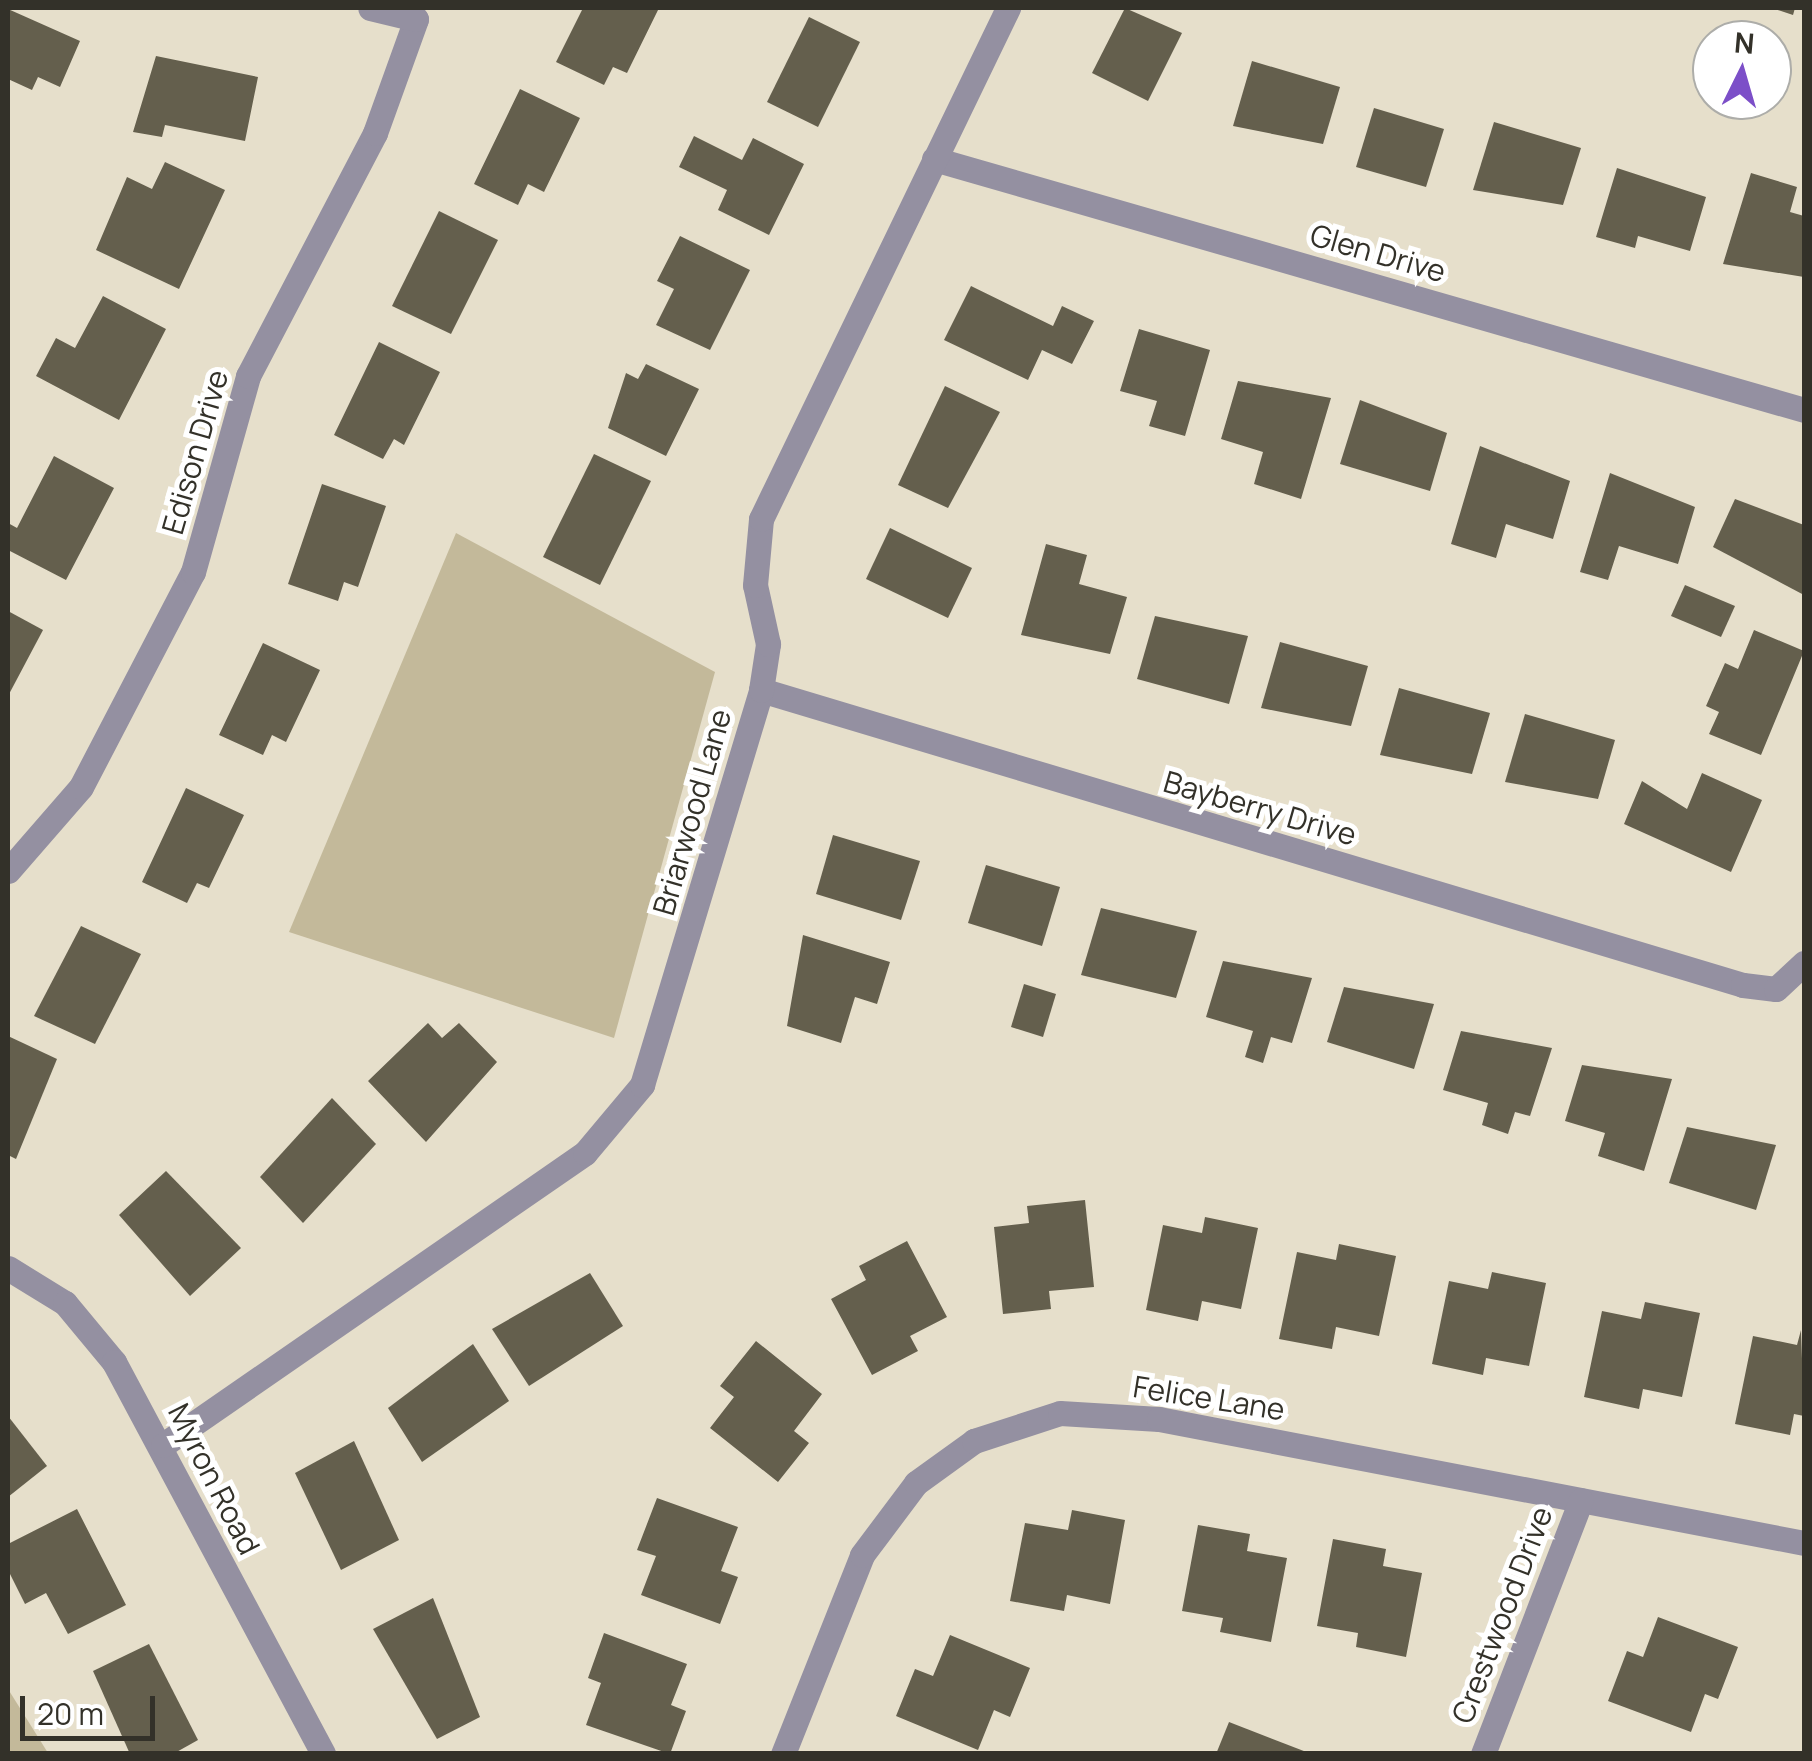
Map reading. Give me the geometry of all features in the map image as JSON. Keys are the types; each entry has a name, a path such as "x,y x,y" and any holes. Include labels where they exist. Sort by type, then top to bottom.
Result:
{"street":[{"name":"Edison Drive","path":"8,870 81,787 193,572 248,376 375,133 416,20 370,8"},
{"name":"Briarwood Lane","path":"163,1445 585,1153 642,1085 667,1013 761,690 768,644 755,585 761,519 1008,8"},
{"name":"Glen Drive","path":"934,159 1804,410"},
{"name":"Bayberry Drive","path":"761,690 1743,985 1776,989 1804,963"},
{"name":"Myron Road","path":"8,1268 65,1303 163,1445 323,1754"},
{"name":"Felice Lane","path":"783,1754 862,1555 916,1483 1017,1422 1060,1413 1159,1419 1804,1544"},
{"name":"Crestwood Drive","path":"1483,1754 1581,1500"}],"shaded area":[{"path":"456,533 715,672 614,1038 289,932"},
{"path":"8,1689 48,1753 8,1753"}],"building":[{"path":"583,8 659,8 627,73 613,67 604,85 556,62"},
{"path":"1125,8 1182,33 1148,101 1092,73"},
{"path":"1772,8 1795,8 1793,15"},
{"path":"8,9 80,41 60,87 38,77 32,90 8,79"},
{"path":"809,17 860,42 818,127 767,102"},
{"path":"156,56 258,77 245,141 165,125 162,137 133,132"},
{"path":"1252,61 1340,87 1323,144 1233,126"},
{"path":"520,89 580,118 544,192 528,184 518,205 474,184"},
{"path":"1374,108 1444,129 1426,187 1356,167"},
{"path":"1494,122 1581,148 1563,205 1473,190"},
{"path":"694,136 742,160 753,138 804,164 769,235 718,210 727,190 679,167"},
{"path":"165,162 225,190 179,289 96,250 127,177 152,189"},
{"path":"1617,168 1706,197 1690,251 1638,236 1635,248 1596,237"},
{"path":"1751,173 1797,187 1790,212 1804,216 1804,277 1723,264"},
{"path":"439,211 498,240 451,334 392,306"},
{"path":"680,236 750,270 710,350 656,325 674,289 657,281"},
{"path":"971,286 1053,326 1062,306 1094,321 1072,364 1042,350 1028,380 944,340"},
{"path":"103,296 166,329 119,420 36,376 56,338 75,348"},
{"path":"1139,329 1210,350 1185,436 1149,426 1157,401 1120,391"},
{"path":"379,342 440,372 404,445 394,439 383,459 334,435"},
{"path":"646,364 699,389 666,456 608,428 626,373 638,379"},
{"path":"1238,381 1331,398 1301,499 1254,484 1263,452 1221,439"},
{"path":"945,386 1000,412 948,508 898,485"},
{"path":"1360,400 1447,433 1430,491 1340,464"},
{"path":"1480,446 1570,481 1553,539 1506,524 1496,558 1451,544"},
{"path":"594,454 651,481 600,585 543,557"},
{"path":"54,456 114,488 66,580 8,550 8,523 17,528"},
{"path":"1610,473 1695,507 1678,564 1619,546 1608,580 1580,572"},
{"path":"322,484 386,506 358,587 344,582 338,601 288,584"},
{"path":"1735,499 1804,525 1804,595 1713,547"},
{"path":"890,528 972,568 948,618 866,579"},
{"path":"1046,544 1087,555 1079,584 1127,597 1110,654 1021,635"},
{"path":"1685,585 1735,606 1721,637 1671,616"},
{"path":"8,611 43,630 8,696"},
{"path":"1155,616 1248,636 1229,704 1137,679"},
{"path":"1754,630 1804,651 1761,755 1709,734 1719,712 1706,706 1725,663 1738,669"},
{"path":"1280,642 1368,666 1351,726 1261,708"},
{"path":"263,643 320,670 286,742 272,735 263,755 219,735"},
{"path":"1399,688 1490,713 1472,774 1380,755"},
{"path":"1525,714 1615,740 1598,799 1505,782"},
{"path":"1702,773 1762,800 1731,872 1624,824 1642,781 1687,809"},
{"path":"186,788 244,815 209,888 197,883 187,903 142,882"},
{"path":"833,835 920,861 901,920 816,894"},
{"path":"986,865 1060,887 1042,946 968,923"},
{"path":"1101,908 1197,931 1176,998 1081,975"},
{"path":"81,926 141,954 95,1044 34,1016"},
{"path":"803,935 890,962 877,1004 855,997 841,1043 787,1026"},
{"path":"1223,961 1312,978 1292,1043 1271,1037 1263,1063 1245,1057 1253,1031 1206,1017"},
{"path":"1024,984 1056,994 1043,1037 1011,1027"},
{"path":"1344,987 1434,1004 1414,1069 1327,1042"},
{"path":"428,1023 442,1038 459,1023 497,1062 426,1142 368,1081"},
{"path":"1461,1031 1552,1048 1530,1116 1515,1112 1508,1134 1482,1125 1488,1103 1443,1090"},
{"path":"8,1036 57,1059 16,1159 8,1155"},
{"path":"1582,1065 1672,1079 1644,1171 1598,1156 1605,1133 1565,1121"},
{"path":"332,1098 376,1144 303,1223 260,1177"},
{"path":"1687,1127 1776,1145 1756,1210 1669,1183"},
{"path":"166,1171 241,1248 190,1296 119,1215"},
{"path":"1085,1200 1094,1287 1049,1291 1051,1309 1003,1314 994,1227 1029,1223 1027,1206"},
{"path":"1205,1217 1258,1228 1241,1309 1202,1301 1198,1321 1146,1310 1163,1225 1202,1233"},
{"path":"907,1241 947,1317 910,1336 918,1351 872,1375 831,1299 866,1280 859,1266"},
{"path":"1339,1244 1396,1256 1379,1336 1336,1327 1332,1349 1279,1339 1297,1252 1336,1260"},
{"path":"1492,1272 1546,1283 1529,1366 1486,1358 1483,1375 1432,1364 1449,1281 1488,1289"},
{"path":"590,1273 623,1326 529,1386 492,1329"},
{"path":"1645,1302 1700,1313 1682,1397 1643,1389 1639,1409 1584,1397 1602,1311 1641,1319"},
{"path":"1801,1330 1804,1416 1794,1414 1790,1435 1735,1424 1753,1336 1797,1345"},
{"path":"756,1341 822,1394 794,1431 809,1443 778,1482 710,1428 734,1397 720,1386"},
{"path":"473,1344 509,1401 422,1462 388,1408"},
{"path":"8,1416 47,1466 8,1497"},
{"path":"354,1441 399,1540 341,1570 295,1473"},
{"path":"657,1498 738,1527 721,1571 738,1577 720,1624 641,1595 656,1556 637,1550"},
{"path":"77,1509 126,1605 68,1634 46,1593 25,1604 8,1570 8,1544"},
{"path":"1072,1510 1125,1520 1110,1604 1067,1595 1064,1611 1010,1601 1025,1523 1068,1530"},
{"path":"1198,1525 1250,1534 1247,1551 1287,1558 1271,1642 1220,1632 1223,1618 1182,1611"},
{"path":"1333,1539 1386,1549 1383,1566 1422,1573 1406,1657 1356,1647 1358,1633 1317,1626"},
{"path":"433,1598 480,1717 437,1739 373,1629"},
{"path":"1658,1617 1738,1647 1718,1699 1705,1694 1691,1732 1608,1701 1627,1651 1643,1657"},
{"path":"604,1633 687,1664 671,1705 686,1711 670,1754 586,1725 601,1683 588,1678"},
{"path":"950,1635 1030,1668 1010,1717 994,1710 978,1750 896,1716 915,1669 933,1676"},
{"path":"149,1644 198,1740 173,1754 130,1754 93,1671"},
{"path":"1229,1722 1309,1753 1309,1754 1216,1754"}]}
